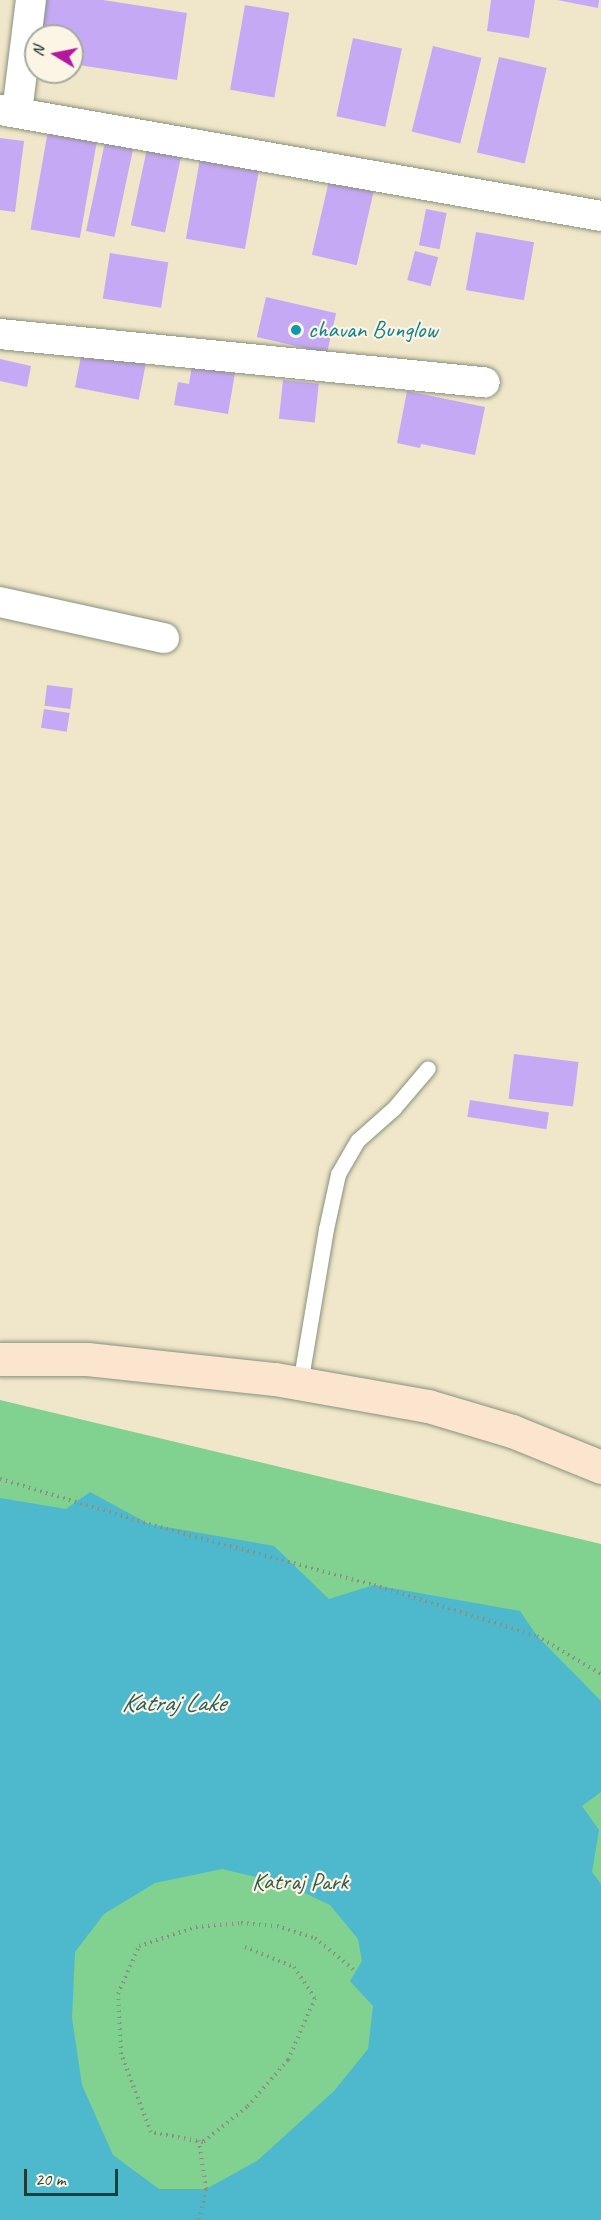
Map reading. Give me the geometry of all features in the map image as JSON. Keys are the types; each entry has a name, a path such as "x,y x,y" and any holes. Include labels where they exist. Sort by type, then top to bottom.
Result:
{"street":[{"path":"31,0 9,111 601,216"},
{"path":"0,334 485,382"},
{"path":"0,602 164,638"},
{"path":"0,1359 87,1359 300,1384 428,1406 512,1431 601,1467"}],"lane":[{"path":"300,1384 326,1229 338,1174 358,1140 394,1108 428,1068"}],"path":[{"path":"0,1479 148,1524 374,1585 537,1636 601,1674"},
{"path":"245,1947 294,1967 315,1998 288,2060 247,2107 203,2142 151,2132 120,2054 118,1994 140,1946 196,1927 241,1923 277,1926 315,1938 354,1970"},
{"path":"198,2141 206,2189 198,2220"}],"green space":[{"name":"Katraj Lake","path":"0,1400 601,1544 601,2220 0,2220"}],"water":[{"name":"Katraj Lake","path":"90,1492 149,1524 274,1546 329,1599 374,1585 520,1611 537,1636 601,1701 601,1792 582,1806 599,1830 592,1872 601,1884 601,2220 0,2220 0,1498 66,1509","holes":["222,1869 286,1884 330,1905 358,1939 362,1961 350,1981 373,2006 368,2049 334,2091 257,2161 206,2189 159,2189 113,2155 82,2085 72,2018 75,1952 104,1914 155,1883"]}],"building":[{"path":"40,0 103,0 187,13 177,80 84,66 84,24 37,24"},
{"path":"491,0 535,0 529,38 487,31"},
{"path":"557,0 599,0 598,8"},
{"path":"245,5 289,13 274,98 230,90"},
{"path":"353,38 402,48 385,127 336,116"},
{"path":"433,46 482,58 460,143 412,131"},
{"path":"499,57 547,68 525,164 477,152"},
{"path":"49,125 98,134 80,238 31,229"},
{"path":"0,138 24,141 15,212 0,210"},
{"path":"105,142 133,148 114,237 86,231"},
{"path":"148,144 182,151 165,232 131,225"},
{"path":"201,153 260,163 245,249 186,239"},
{"path":"331,172 376,182 357,265 312,255"},
{"path":"426,209 447,213 440,249 419,245"},
{"path":"476,232 534,242 524,300 466,290"},
{"path":"415,251 438,257 430,286 407,280"},
{"path":"110,253 168,262 161,308 103,298"},
{"name":"chavan Bunglow","path":"266,297 336,313 327,353 257,337"},
{"path":"82,351 146,363 139,400 75,387"},
{"path":"0,359 31,366 27,387 0,381"},
{"path":"192,366 235,373 228,414 174,405 178,382 189,384"},
{"path":"283,380 319,384 315,423 279,419"},
{"path":"407,391 485,407 475,455 421,444 420,448 397,443"},
{"path":"47,685 73,688 70,709 44,706"},
{"path":"44,709 70,713 67,732 41,728"},
{"path":"514,1054 579,1062 573,1107 509,1099"},
{"path":"470,1100 549,1113 546,1129 467,1117"}],"place":[{"name":"chavan Bunglow","path":"296,330"}],"park label":[{"name":"Katraj Park","path":"300,1882"}]}
